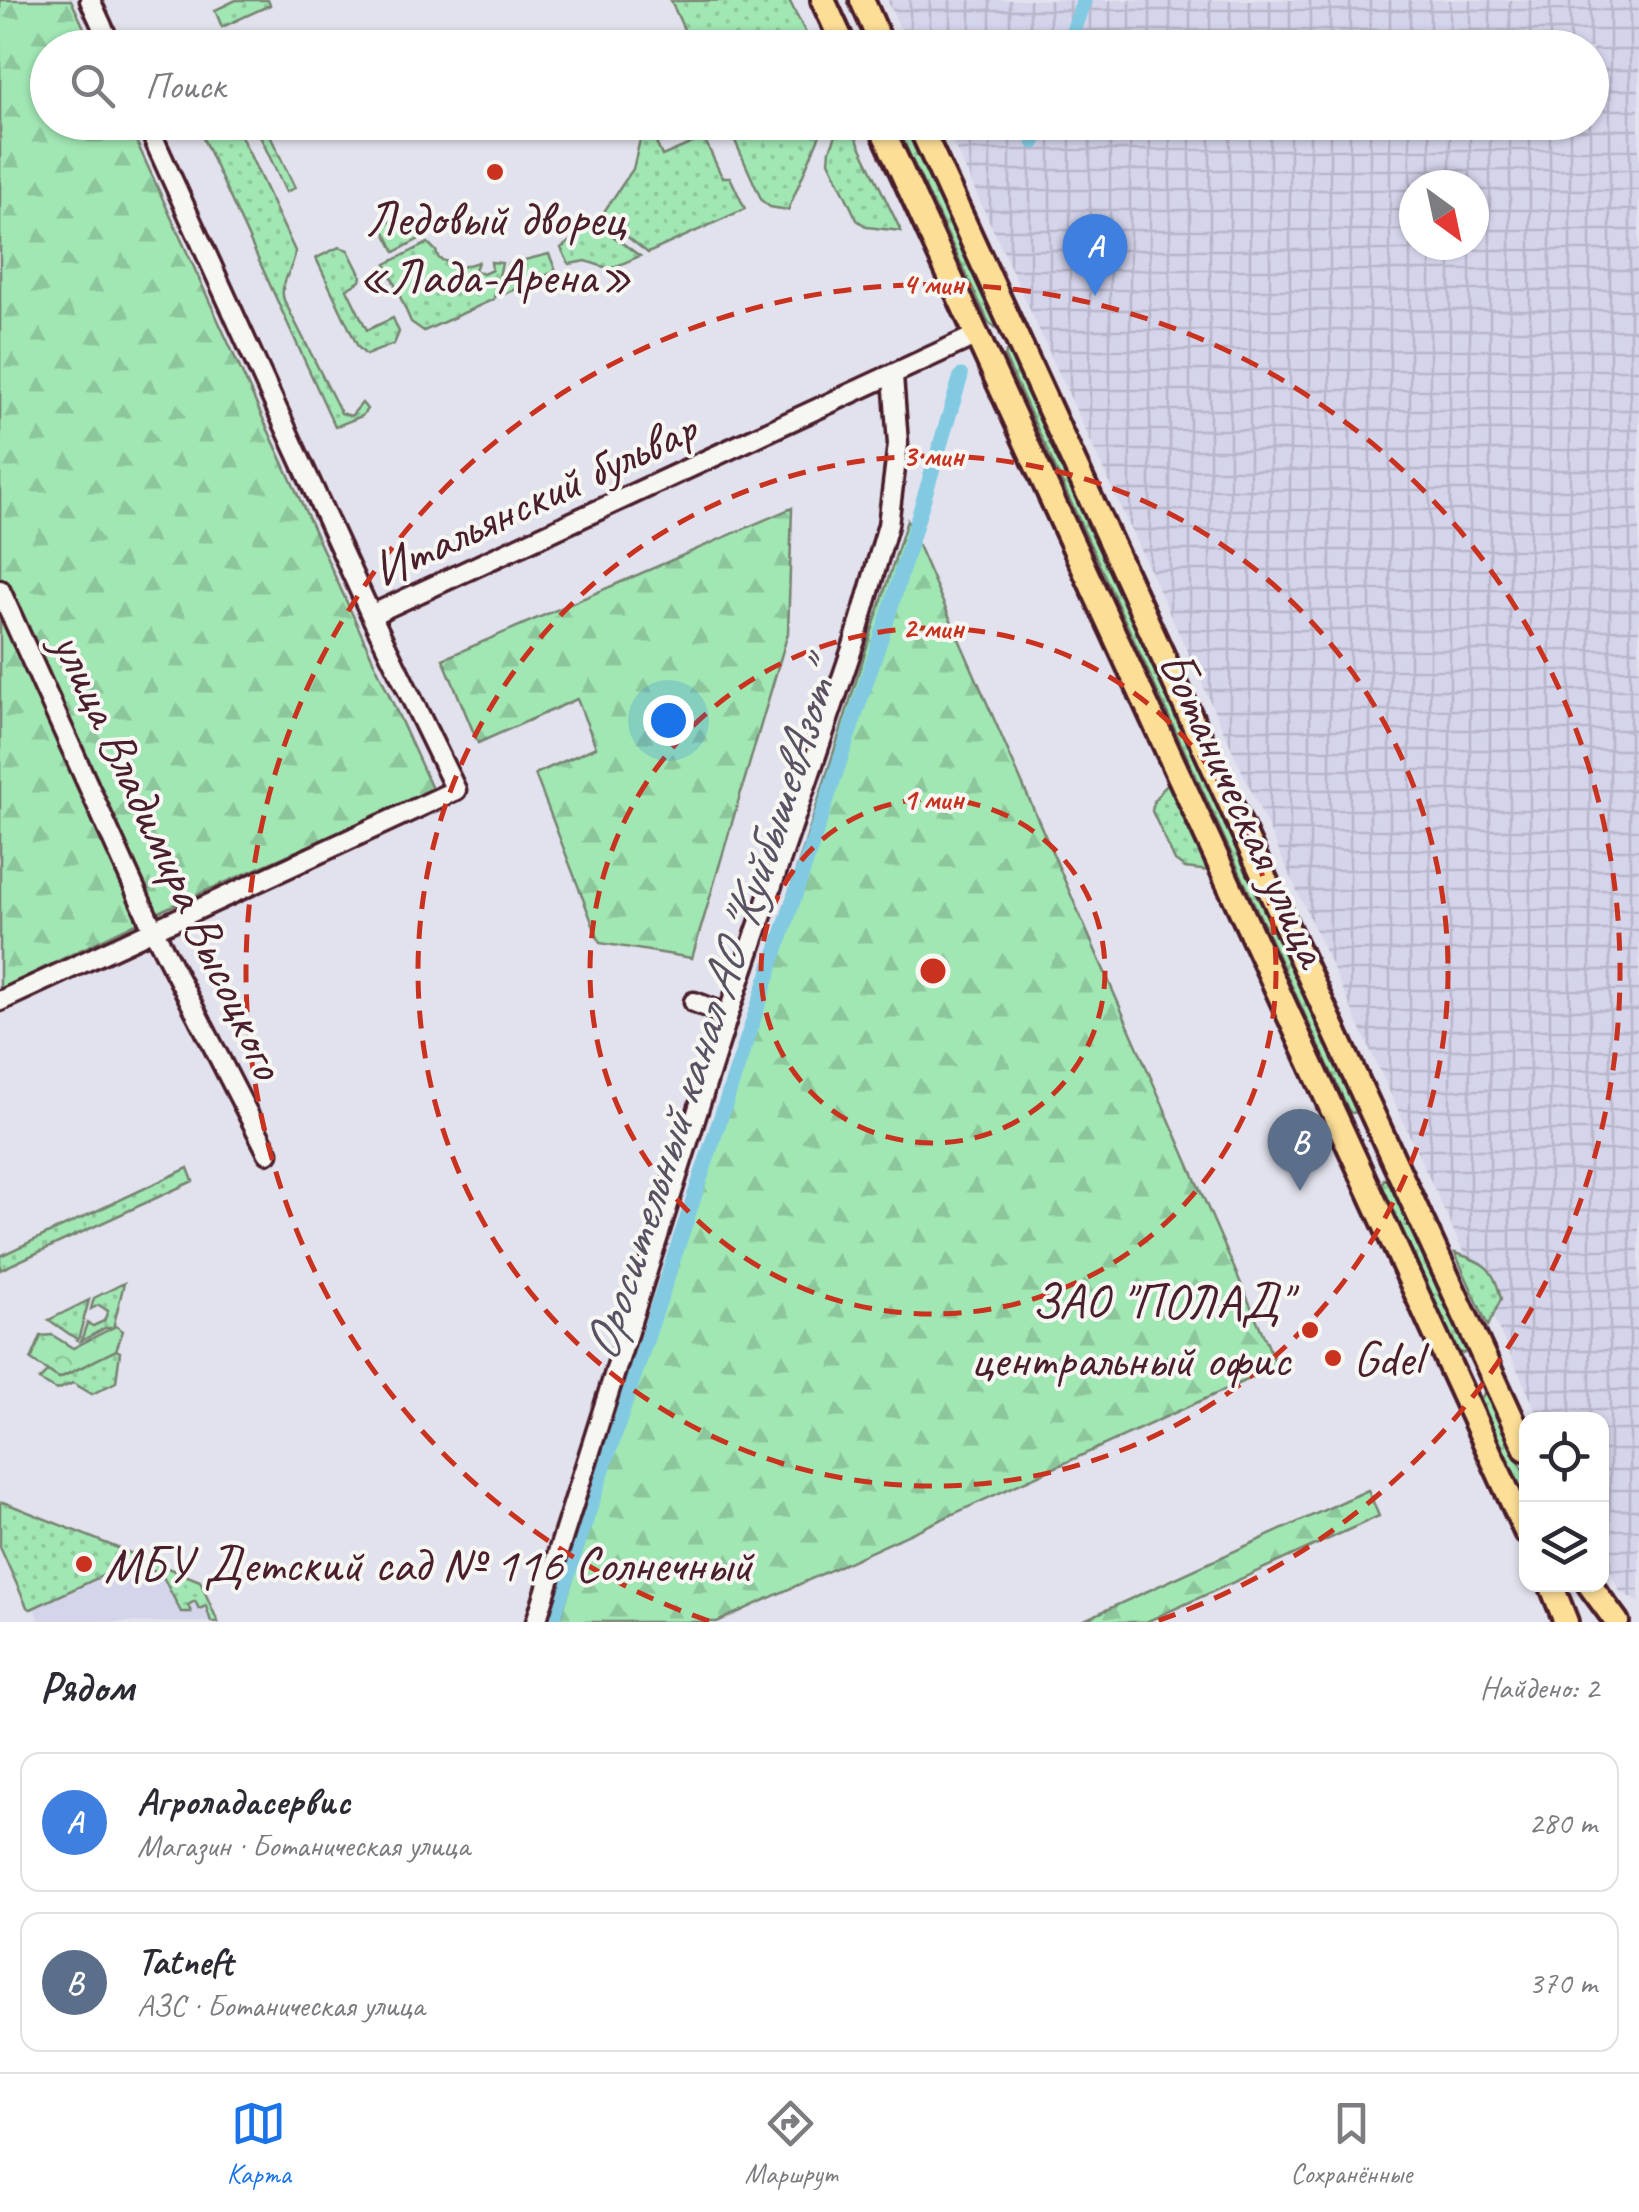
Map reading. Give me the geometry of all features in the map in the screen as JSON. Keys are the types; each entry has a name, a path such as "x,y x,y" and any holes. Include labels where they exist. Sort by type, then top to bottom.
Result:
{"main road":[{"path":"823,0 836,30"},
{"path":"862,0 876,30"},
{"name":"Ботаническая улица","path":"887,140 1519,1517"},
{"name":"Ботаническая улица","path":"926,140 1519,1434"},
{"path":"980,343 1016,337"},
{"path":"1355,1158 1386,1144"},
{"path":"1455,1375 1486,1361"},
{"path":"1554,1592 1566,1622"},
{"path":"1594,1592 1617,1622"}],"street":[{"path":"90,0 104,30"},
{"path":"154,140 371,615"},
{"name":"Итальянский бульвар","path":"0,1001 456,790 371,615 893,376 980,343"},
{"path":"536,1622 888,525 898,444 893,376"},
{"name":"улица Владимира Высоцкого","path":"0,590 153,929 268,1153"},
{"path":"694,1002 728,1016"}],"shaded area":[{"path":"887,0 1639,0 1639,1602 1620,1592 1609,1568 1609,1412 1537,1412 952,140 1609,140 1609,30 901,30"},
{"name":"МБУ Детский сад № 116 Солнечный","path":"6,1509 166,1568 202,1587 218,1622 40,1622 0,1536 0,1512"}],"green space":[{"path":"0,0 71,0 85,30 30,30 30,140 136,140 433,791 165,909 0,989"},
{"path":"236,0 268,0 270,5 222,27 215,10"},
{"path":"789,0 804,30 684,30 671,1"},
{"path":"204,140 243,140 295,251 283,288 284,300 341,413 351,416 362,403 367,409 362,416 335,427"},
{"path":"262,140 272,140 295,188 286,192"},
{"path":"640,140 655,140 662,156 705,140 722,177 730,177 745,209 648,253 601,216 633,169"},
{"path":"735,140 818,140 788,210 770,207 762,201"},
{"path":"834,140 857,140 901,231 867,227 857,220 829,161"},
{"path":"903,140 919,140 1001,325 996,328 989,323"},
{"path":"398,218 421,238 395,252 382,226"},
{"path":"595,223 640,256 610,269 586,261 569,264 561,248"},
{"path":"428,243 439,259 462,267 478,262 475,270 483,274 492,270 491,262 502,263 494,299 424,331 411,322 386,264"},
{"path":"339,247 348,250 361,276 347,289 367,330 393,318 399,332 394,344 366,355 358,347 316,258"},
{"path":"549,254 556,271 502,295 508,264"},
{"path":"1013,349 1361,1109 1359,1112 1351,1113 1348,1109 1005,358 1006,352"},
{"path":"792,508 788,633 692,958 600,943 535,774 596,747 577,699 478,743 443,659"},
{"path":"907,520 1277,1366 717,1622 559,1622"},
{"path":"1168,782 1210,871 1185,868 1175,861 1152,811 1154,801"},
{"path":"188,1168 193,1181 0,1270 0,1256"},
{"path":"1384,1179 1391,1181 1466,1346 1463,1354 1457,1350 1381,1186"},
{"path":"1455,1253 1480,1263 1495,1280 1501,1299 1488,1326"},
{"path":"124,1283 113,1328 105,1328 81,1341 87,1323 93,1326 104,1321 108,1311 99,1305 91,1309 94,1298"},
{"path":"89,1300 78,1340 49,1320"},
{"path":"116,1326 123,1331 116,1350 59,1378 31,1360 41,1336 52,1335 73,1348"},
{"path":"116,1350 120,1352 116,1382 92,1394 73,1383 57,1390 39,1380 48,1371 60,1378"},
{"path":"1484,1393 1490,1397 1519,1461 1519,1488 1480,1402"},
{"path":"1368,1490 1379,1516 1146,1622 1080,1622"},
{"path":"3,1502 200,1581 218,1622 211,1622 206,1606 199,1609 195,1601 188,1605 191,1612 181,1612 162,1575 134,1562 128,1564 124,1557 114,1562 117,1569 31,1609 27,1607 0,1547"}],"waterway":[{"name":"Оросительный канал АО \"КуйбышевАзот\"","path":"1073,30 1084,0"},
{"name":"Оросительный канал АО \"КуйбышевАзот\"","path":"552,1622 886,623 961,376"}],"place":[{"name":"Ледовый дворец «Лада-Арена»","path":"495,172"},
{"name":"Агроладасервис","path":"1095,296"},
{"name":"Tatneft","path":"1300,1191"},
{"name":"ЗАО \"ПОЛАД\" центральный офис","path":"1310,1330"},
{"name":"Gdel","path":"1333,1358"},
{"name":"МБУ Детский сад № 116 Солнечный","path":"84,1564"}]}
